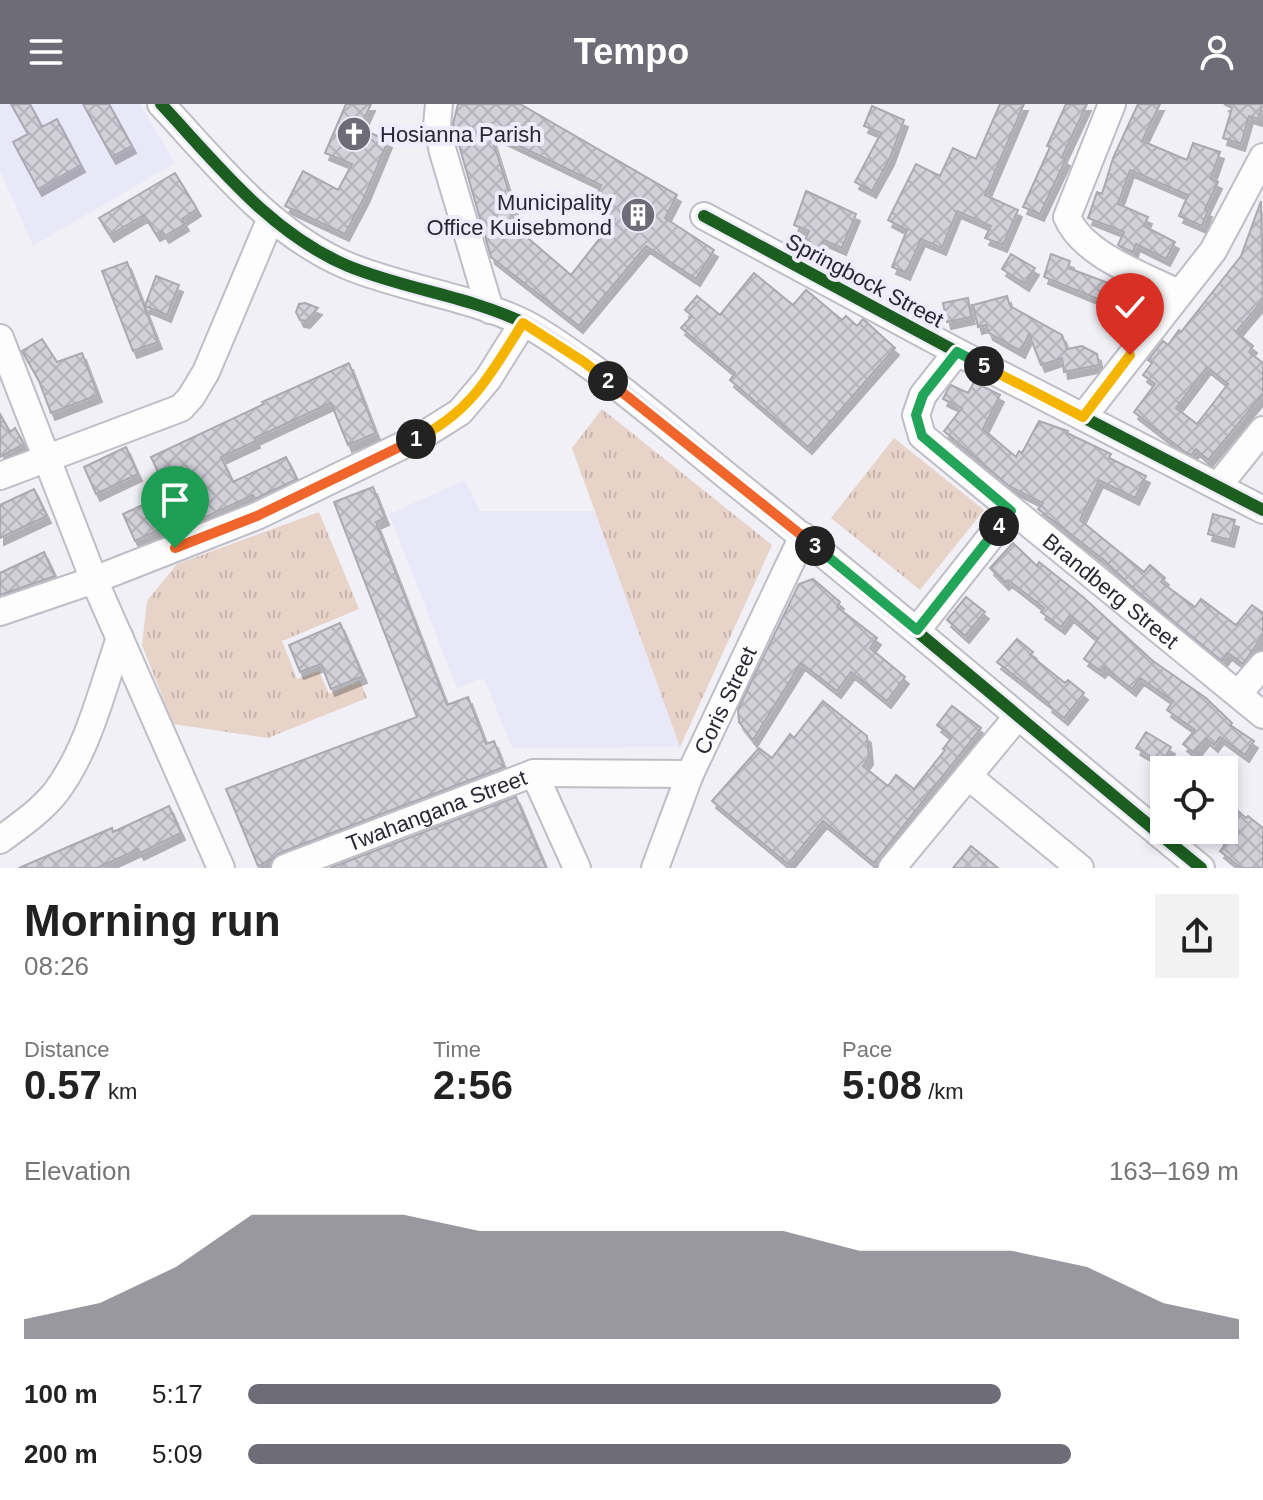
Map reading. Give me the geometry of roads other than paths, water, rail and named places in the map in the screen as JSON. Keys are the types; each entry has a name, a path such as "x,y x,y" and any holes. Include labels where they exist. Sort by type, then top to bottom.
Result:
{"street":[{"path":"161,104 212,161 271,218 299,240 348,266 523,323 584,362 803,536 1201,868"},
{"path":"439,104 437,125 443,152 490,310"},
{"path":"1112,104 1067,217 1073,231 1089,247 1178,293"},
{"path":"1083,417 1213,251 1263,157"},
{"name":"Springbock Street","path":"704,216 957,352 1263,510"},
{"path":"0,476 181,408 206,372 271,218"},
{"path":"0,612 94,580 257,516 422,436 460,412 488,379 523,323"},
{"path":"0,338 94,580 221,868"},
{"name":"Brandberg Street","path":"957,352 923,395 916,415 922,436 1263,715"},
{"path":"1218,486 1263,430"},
{"path":"917,630 1011,511"},
{"name":"Coris Street","path":"655,868 690,774 803,536"},
{"path":"0,840 28,820 55,793 79,753 120,638"},
{"path":"1238,694 1263,665"},
{"path":"892,868 1017,717"},
{"path":"534,773 690,774"},
{"name":"Twahangana Street","path":"285,868 534,773 577,868"},
{"path":"968,776 1080,868"}],"place":[{"name":"Hosianna Parish","path":"354,134"},
{"name":"Municipality Office Kuisebmond","path":"638,215"}]}
